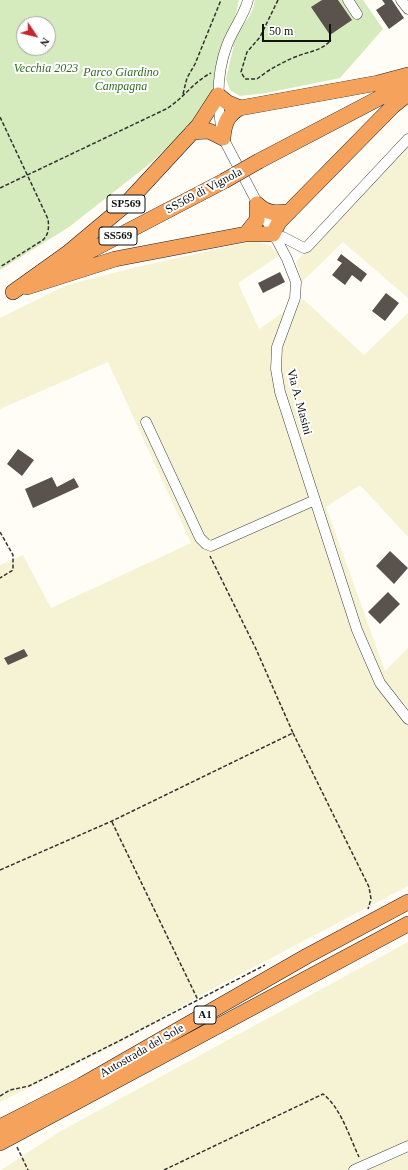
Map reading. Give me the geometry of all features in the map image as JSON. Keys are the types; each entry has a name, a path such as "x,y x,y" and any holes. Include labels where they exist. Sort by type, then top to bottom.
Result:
{"highway":[{"path":"192,132 209,131 223,138 226,121 240,108 349,89 408,75"},
{"name":"SS569 di Vignola","path":"6,295 408,83"},
{"path":"6,295 115,259 246,234 274,236 279,222 388,111 408,94"},
{"path":"218,95 228,103 240,108"},
{"name":"SP569","path":"6,295 69,252 124,206 204,118 218,95"},
{"path":"257,204 269,212 289,212"},
{"path":"246,234 257,220 257,204"},
{"name":"Autostrada del Sole","path":"1,1126 82,1085 308,956 408,902"},
{"name":"Autostrada del Sole","path":"0,1143 408,924"}],"street":[{"name":"Via A. Masini","path":"248,0 227,46 222,67 218,95 219,119 223,138 287,259 296,282 295,298 277,347 276,369 280,392 357,630 380,683 408,719"},
{"path":"348,0 357,14"},
{"path":"401,0 408,9"},
{"path":"274,236 283,237 304,248 307,247 408,139"},
{"path":"146,422 200,538 206,544 211,546 315,500"},
{"path":"359,1168 408,1146"}],"path":[{"path":"182,96 187,78 196,64 221,0"},
{"path":"278,0 260,37 247,52 241,72 245,79 257,79 268,69 294,57 321,50 331,40"},
{"path":"0,188 155,115 174,104 198,81 222,67"},
{"path":"0,117 48,219 49,226 47,234 42,240 0,267"},
{"path":"0,532 13,555 13,570 0,578"},
{"path":"211,546 209,557 256,650 293,733 369,887 371,899 368,910"},
{"path":"0,870 112,821 293,733"},
{"path":"112,821 198,1000"},
{"path":"0,1096 10,1090 29,1086 266,965"},
{"path":"164,1170 323,1094 329,1098 336,1108 359,1168"},
{"path":"17,1147 28,1170"}],"shaded area":[{"path":"408,138 408,298 343,242 302,282 296,262"},
{"path":"249,242 259,242 269,245 280,255 238,283 259,329 303,299 364,355 408,313 408,537 360,485 326,507 385,671 408,648 408,886 197,997 122,1042 0,1102 0,565 23,555 51,608 191,543 108,362 0,409 0,318 67,285 133,268"},
{"path":"408,942 408,1170 1,1170 59,1132"}],"green space":[{"name":"Parco Giardino Campagna","path":"0,0 239,0 228,47 222,92 152,162 69,227 0,270"},
{"path":"255,0 363,0 383,29 340,78 266,93 240,96 230,90 226,79 233,49 233,33 248,19"}],"building":[{"path":"322,0 338,0 352,20 330,35 311,7"},
{"path":"382,0 392,0 404,18 389,29 376,10 385,4"},
{"path":"341,254 367,274 361,282 352,275 345,285 332,275 342,263 337,260"},
{"path":"280,272 285,282 263,293 258,283"},
{"path":"386,293 399,303 385,321 372,311"},
{"path":"18,449 34,460 22,476 7,464"},
{"path":"52,477 57,487 74,478 79,487 33,508 25,489"},
{"path":"390,551 408,568 394,584 376,566"},
{"path":"388,592 400,604 380,624 368,612"},
{"path":"24,649 28,656 8,665 4,658"}],"park label":[{"name":"Vecchia 2023","path":"46,69"}]}
